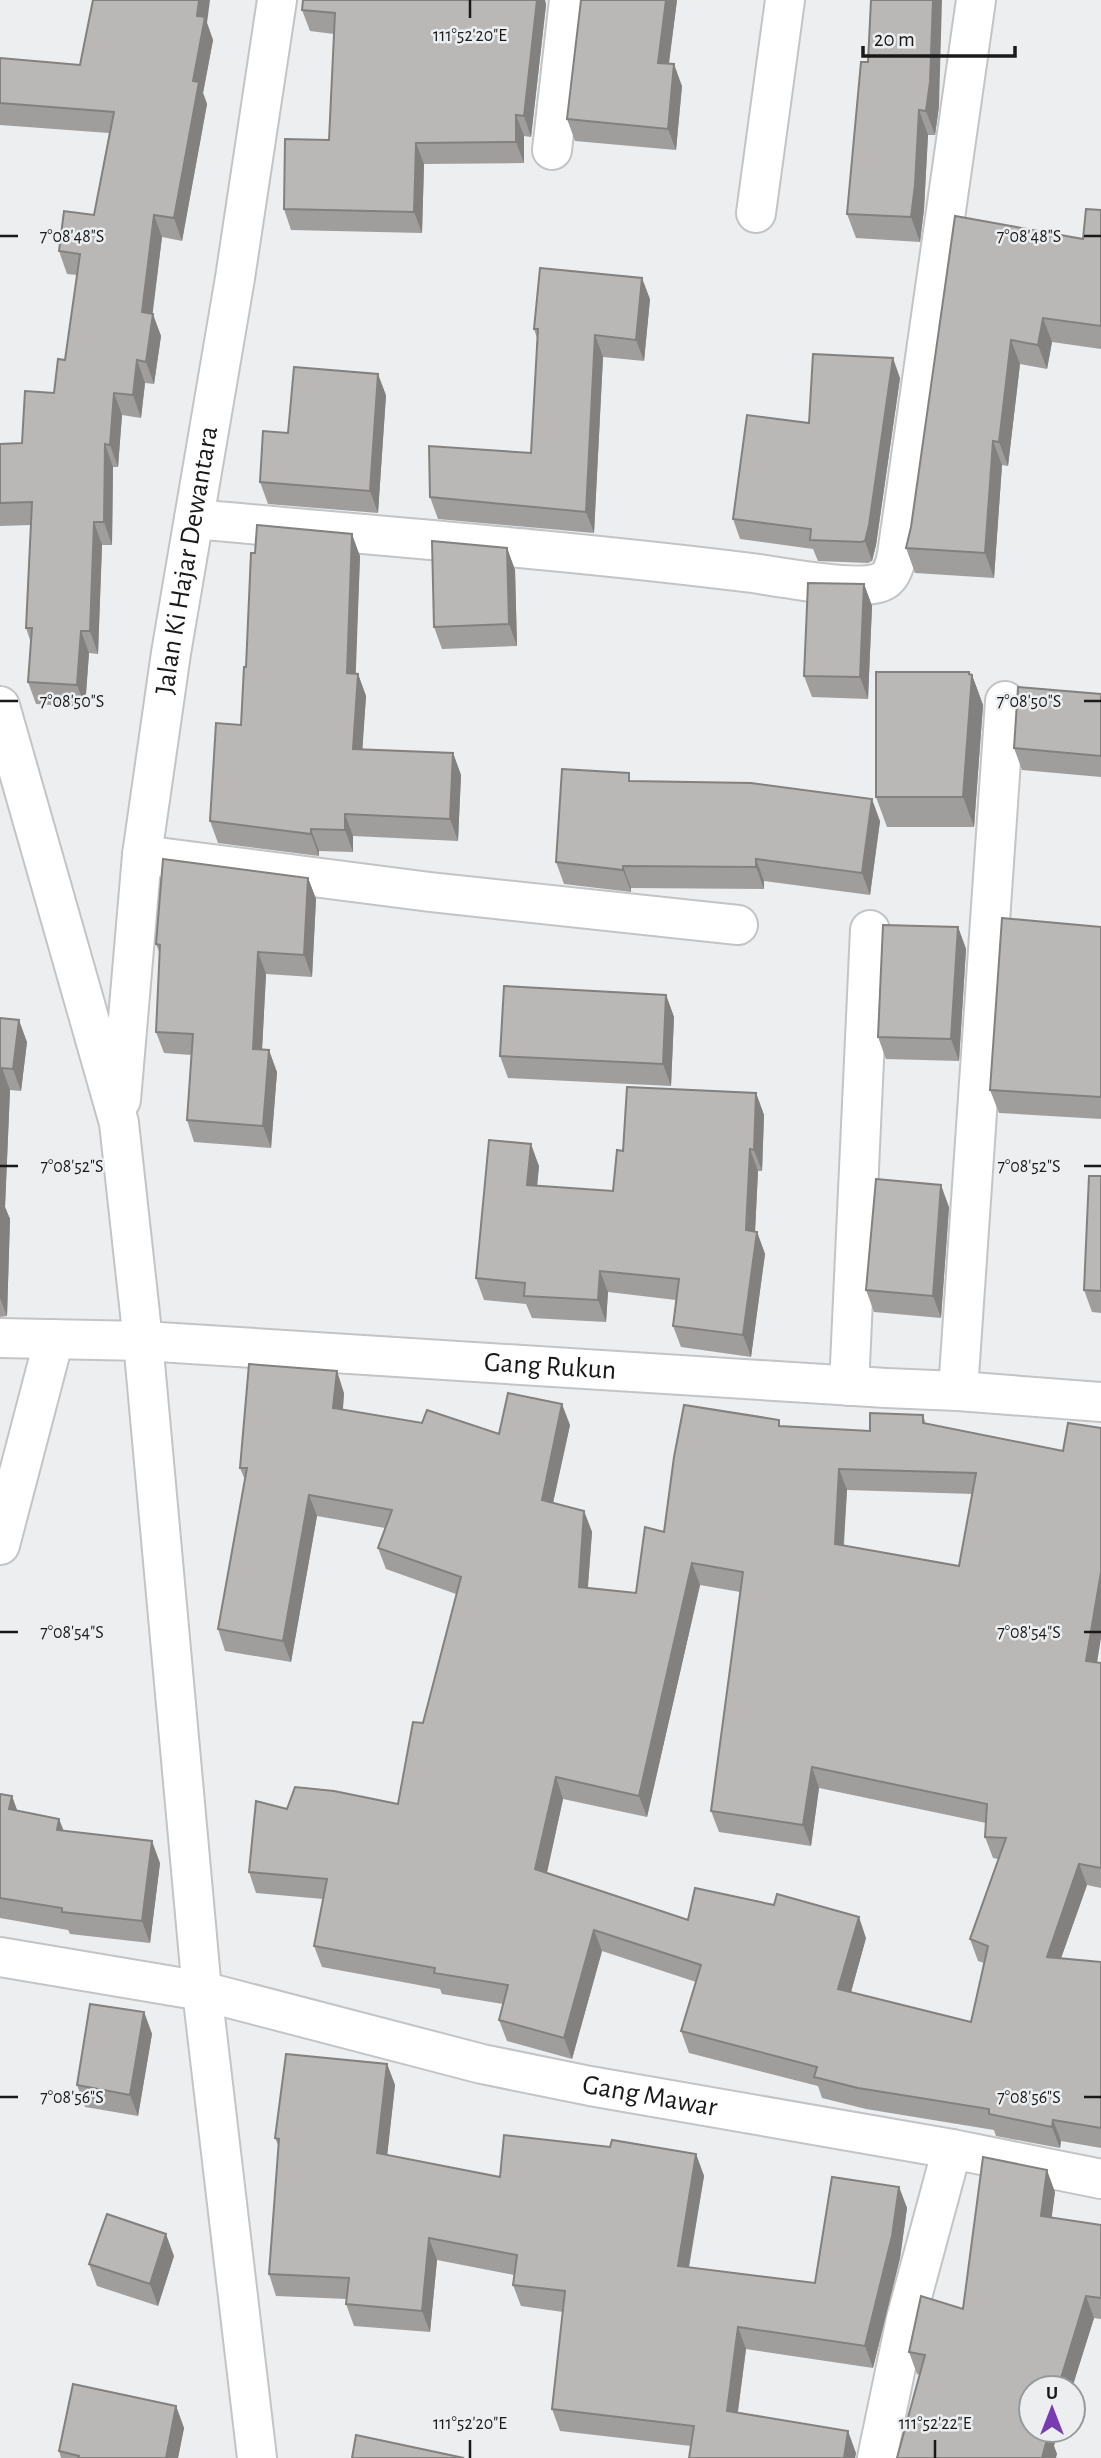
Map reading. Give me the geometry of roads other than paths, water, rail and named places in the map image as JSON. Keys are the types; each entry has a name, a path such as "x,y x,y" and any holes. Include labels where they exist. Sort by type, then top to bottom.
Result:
{"street":[{"name":"Jalan Ki Hajar Dewantara","path":"119,1123 142,855 171,653 235,278 276,0"},
{"path":"552,150 569,0"},
{"path":"756,213 785,0"},
{"path":"194,519 675,564 843,584 871,585 886,580 891,573 901,527 976,0"},
{"path":"958,1391 1005,701"},
{"path":"0,706 119,1123 144,1341 202,1991 257,2458"},
{"path":"142,855 430,892 738,925"},
{"path":"849,1386 870,930"},
{"name":"Gang Rukun","path":"0,1338 144,1341 1101,1402"},
{"path":"0,1545 54,1339"},
{"name":"Gang Mawar","path":"0,1957 202,1991 482,2064 590,2086 953,2149 1101,2179"},
{"path":"877,2458 906,2319 953,2149"}]}
